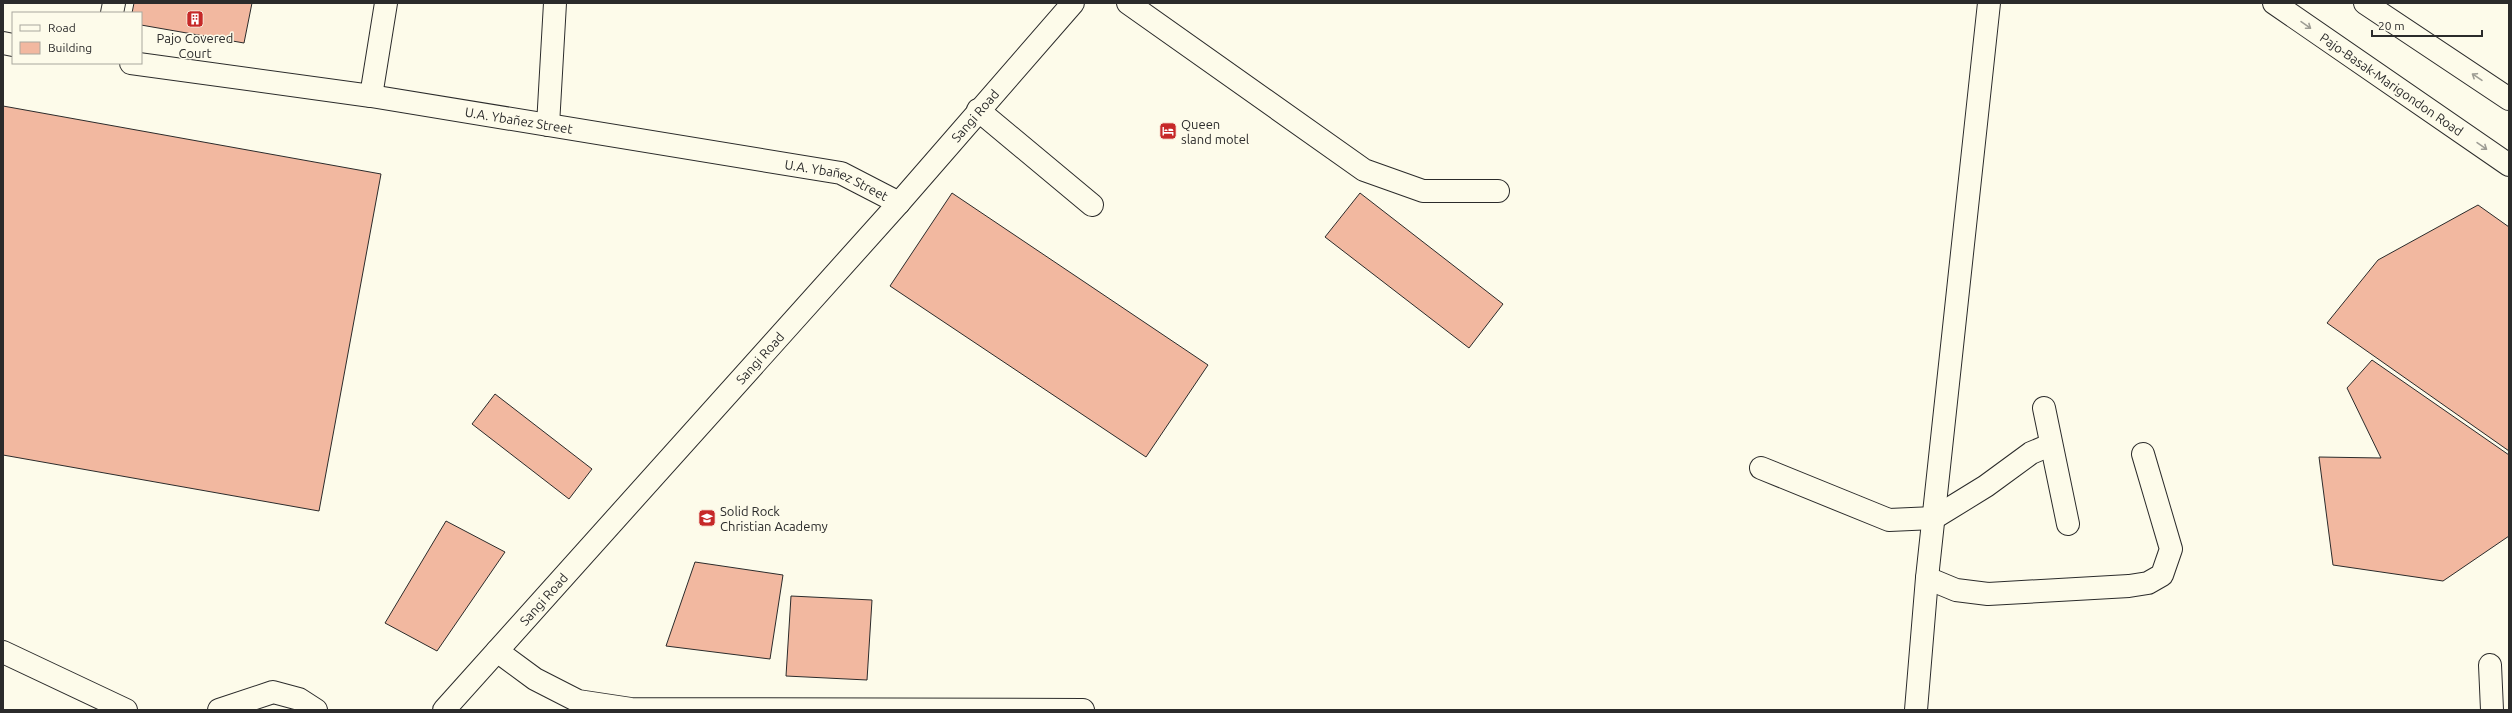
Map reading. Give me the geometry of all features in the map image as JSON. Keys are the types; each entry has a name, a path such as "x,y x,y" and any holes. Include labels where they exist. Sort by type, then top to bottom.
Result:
{"street":[{"path":"371,96 386,3"},
{"path":"548,125 555,3"},
{"name":"Sangi Road","path":"444,710 899,203 978,110 1073,3"},
{"path":"1128,3 1364,170 1423,191 1498,191"},
{"path":"1916,710 1927,578 1989,3"},
{"name":"Pajo-Basak-Marigondon Road","path":"2274,3 2509,165"},
{"path":"2376,6 2509,99"},
{"name":"U.A. Ybañez Street","path":"138,64 371,96 841,173 899,203"},
{"path":"978,110 1092,205"},
{"path":"2044,408 2050,444 2068,524"},
{"path":"1760,468 1889,520 1934,518 1986,486 2031,453 2050,444"},
{"path":"1927,578 1956,590 1988,594 2129,586 2148,583 2162,575 2171,549 2142,454"},
{"path":"497,651 534,679 578,702 630,709 1083,710"},
{"path":"3,652 126,710"},
{"path":"2490,665 2492,710"},
{"path":"219,710 273,692 299,699 316,710"}],"building":[{"name":"Pajo Covered Court","path":"134,3 252,3 244,43 142,25 142,12 132,12"},
{"path":"3,106 381,174 319,511 3,455"},
{"path":"952,193 1208,365 1146,457 890,286"},
{"path":"1360,193 1503,304 1469,348 1325,237"},
{"path":"2478,205 2509,227 2509,451 2327,323 2378,260"},
{"path":"2372,360 2509,455 2509,536 2443,581 2333,565 2319,457 2381,458 2347,388"},
{"path":"495,394 592,469 569,499 472,424"},
{"path":"446,521 505,552 437,651 385,623"},
{"path":"695,562 783,575 770,659 666,646"},
{"path":"791,596 872,600 867,680 786,676"}],"place":[{"name":"Pajo Covered Court","path":"195,19"},
{"name":"Queen sland motel","path":"1168,131"},
{"name":"Solid Rock Christian Academy","path":"707,518"}]}
